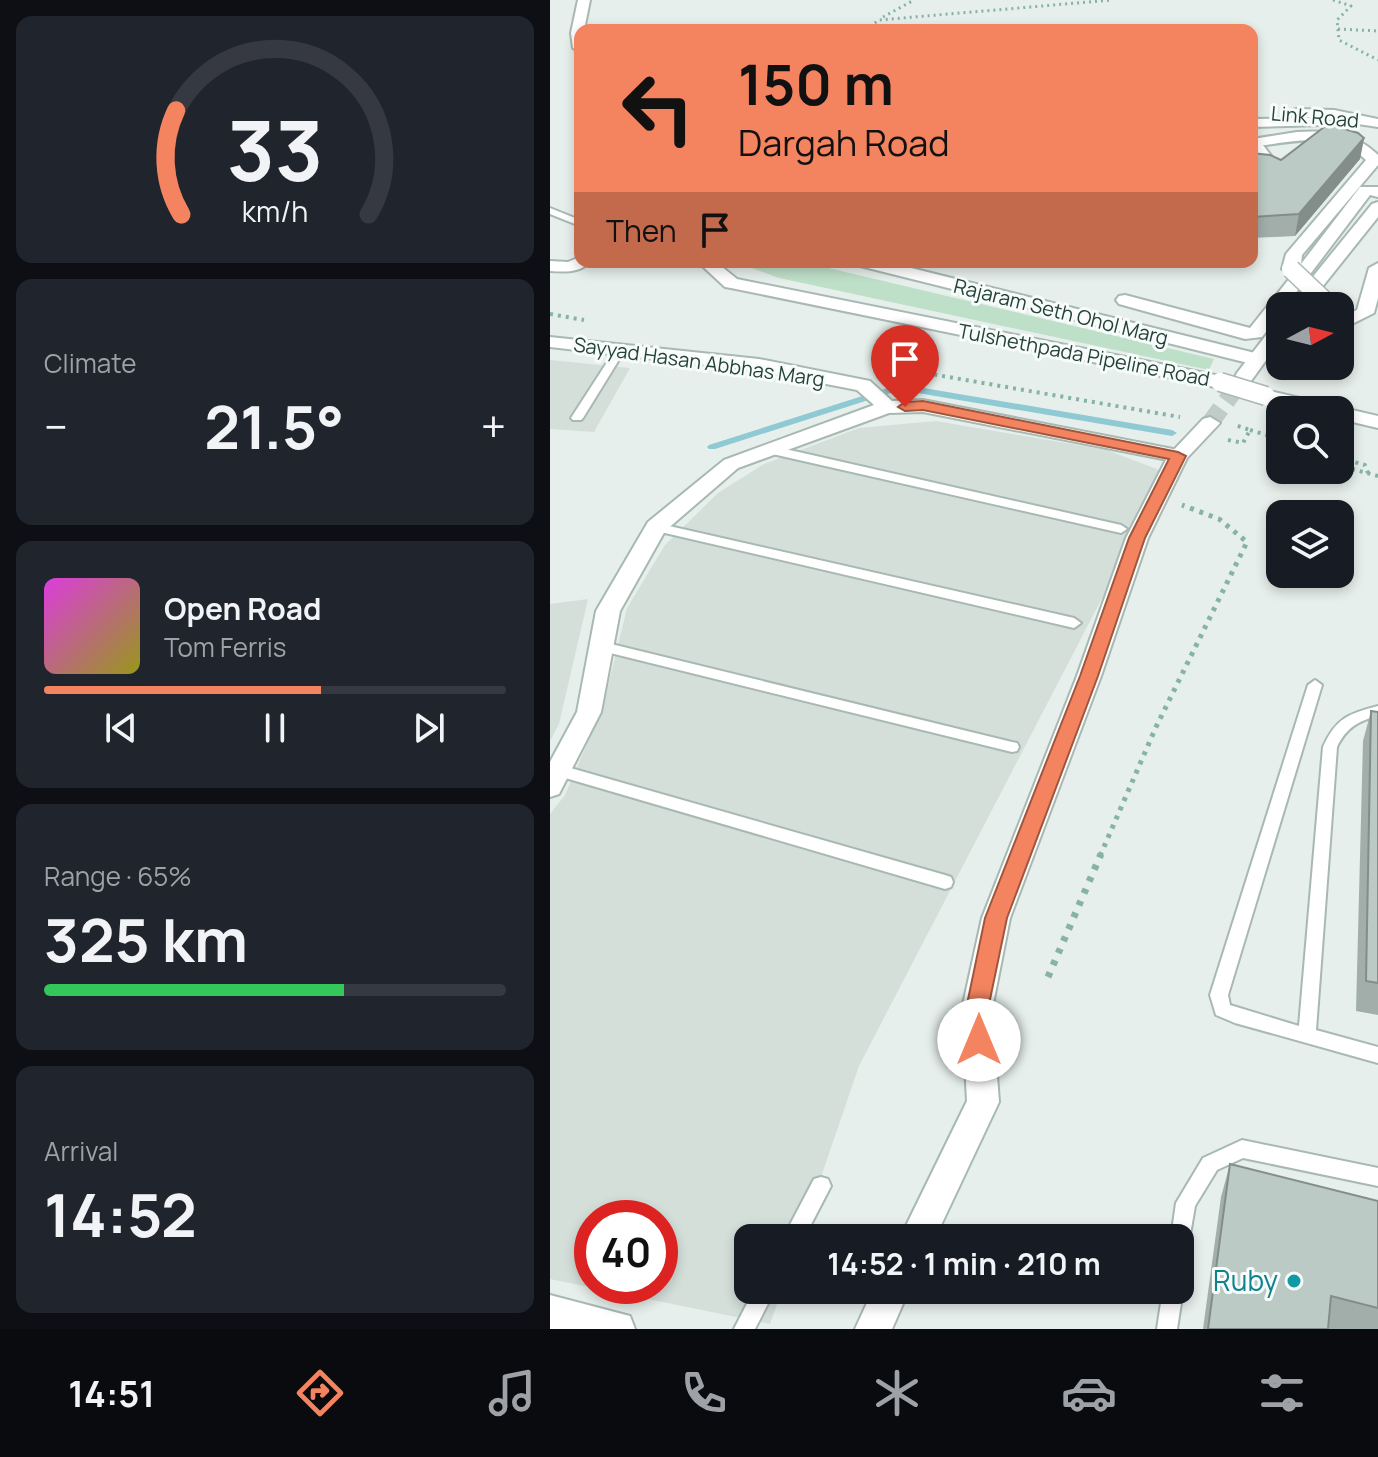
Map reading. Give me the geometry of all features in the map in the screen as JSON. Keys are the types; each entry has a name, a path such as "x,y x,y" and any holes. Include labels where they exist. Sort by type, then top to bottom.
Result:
{"street":[{"path":"580,24 584,0"},
{"name":"Link Road","path":"1258,112 1334,114 1378,123"},
{"path":"1258,123 1295,120 1319,123 1362,132 1378,143"},
{"path":"1258,142 1334,136 1352,142 1374,160 1294,254 1291,269 1315,292"},
{"path":"1258,156 1276,173"},
{"path":"1125,300 1224,328 1256,333 1366,190 1378,192"},
{"path":"1309,292 1378,207"},
{"path":"550,266 574,265"},
{"name":"Tulshethpada Pipeline Road","path":"713,268 731,283 1220,382 1266,396"},
{"name":"Rajaram Seth Ohol Marg","path":"890,268 1256,359"},
{"path":"1354,318 1365,313 1378,268"},
{"path":"1209,348 1224,328"},
{"name":"Sayyad Hasan Abbhas Marg","path":"550,342 759,365 863,385 884,404"},
{"path":"1244,377 1266,346"},
{"path":"555,779 589,712 608,611 656,527 731,464 884,404 923,406 1178,456"},
{"path":"1354,416 1378,422"},
{"path":"924,1224 983,1102 977,1009 996,918 1089,676 1137,538 1178,456 1210,423"},
{"path":"873,1329 885,1304"},
{"path":"550,1313 617,1329"}],"lane":[{"path":"550,211 574,221"},
{"path":"577,418 620,350"},
{"path":"772,450 1121,529"},
{"path":"656,527 1074,623"},
{"path":"603,647 1012,747"},
{"path":"1315,685 1219,995 1222,1010 1378,1055"},
{"path":"1307,1035 1330,747 1338,729 1354,717 1378,711"},
{"path":"555,779 945,882"},
{"path":"1183,1224 1186,1203 1210,1164 1242,1149 1378,1177"},
{"path":"801,1224 821,1186"},
{"path":"744,1329 757,1304"},
{"path":"1167,1329 1171,1304"}],"path":[{"path":"873,24 914,0"},
{"path":"879,20 1112,0"},
{"path":"1333,0 1351,6 1337,20 1339,40 1378,60"},
{"path":"1338,29 1378,31"},
{"path":"1250,430 1266,435"},
{"path":"1354,462 1365,465 1368,473"},
{"path":"1354,470 1378,476"},
{"path":"1048,977 1156,727 1247,542 1219,519 1158,496"}],"shaded area":[{"path":"550,360 630,368 594,432 550,429"},
{"path":"936,421 1107,450 1167,473 859,1066 805,1224 734,1224 734,1304 777,1304 770,1324 672,1304 678,1304 678,1200 574,1200 574,1284 550,1279 550,814 565,795 603,707 627,608 665,545 718,493 764,464 859,428"},
{"path":"588,599 559,724 550,741 550,604"}],"green space":[{"path":"752,268 828,268 1214,359 1209,370 779,278"}],"building":[{"path":"1328,124 1358,133 1364,138 1299,214 1258,217 1258,154 1281,160"},
{"path":"1371,711 1378,712 1378,983 1366,981"},
{"name":"Ruby","path":"1230,1164 1378,1201 1378,1308 1331,1296 1328,1329 1208,1329"}],"waterway":[{"path":"712,447 900,387 1172,433"}],"tunnel":[{"path":"1210,423 1244,377"}],"place":[{"name":"Ruby","path":"1294,1281"}],"route":[{"path":"905,407 923,406 1178,456 1137,538 1089,676 996,918 977,1009 979,1040"}]}
